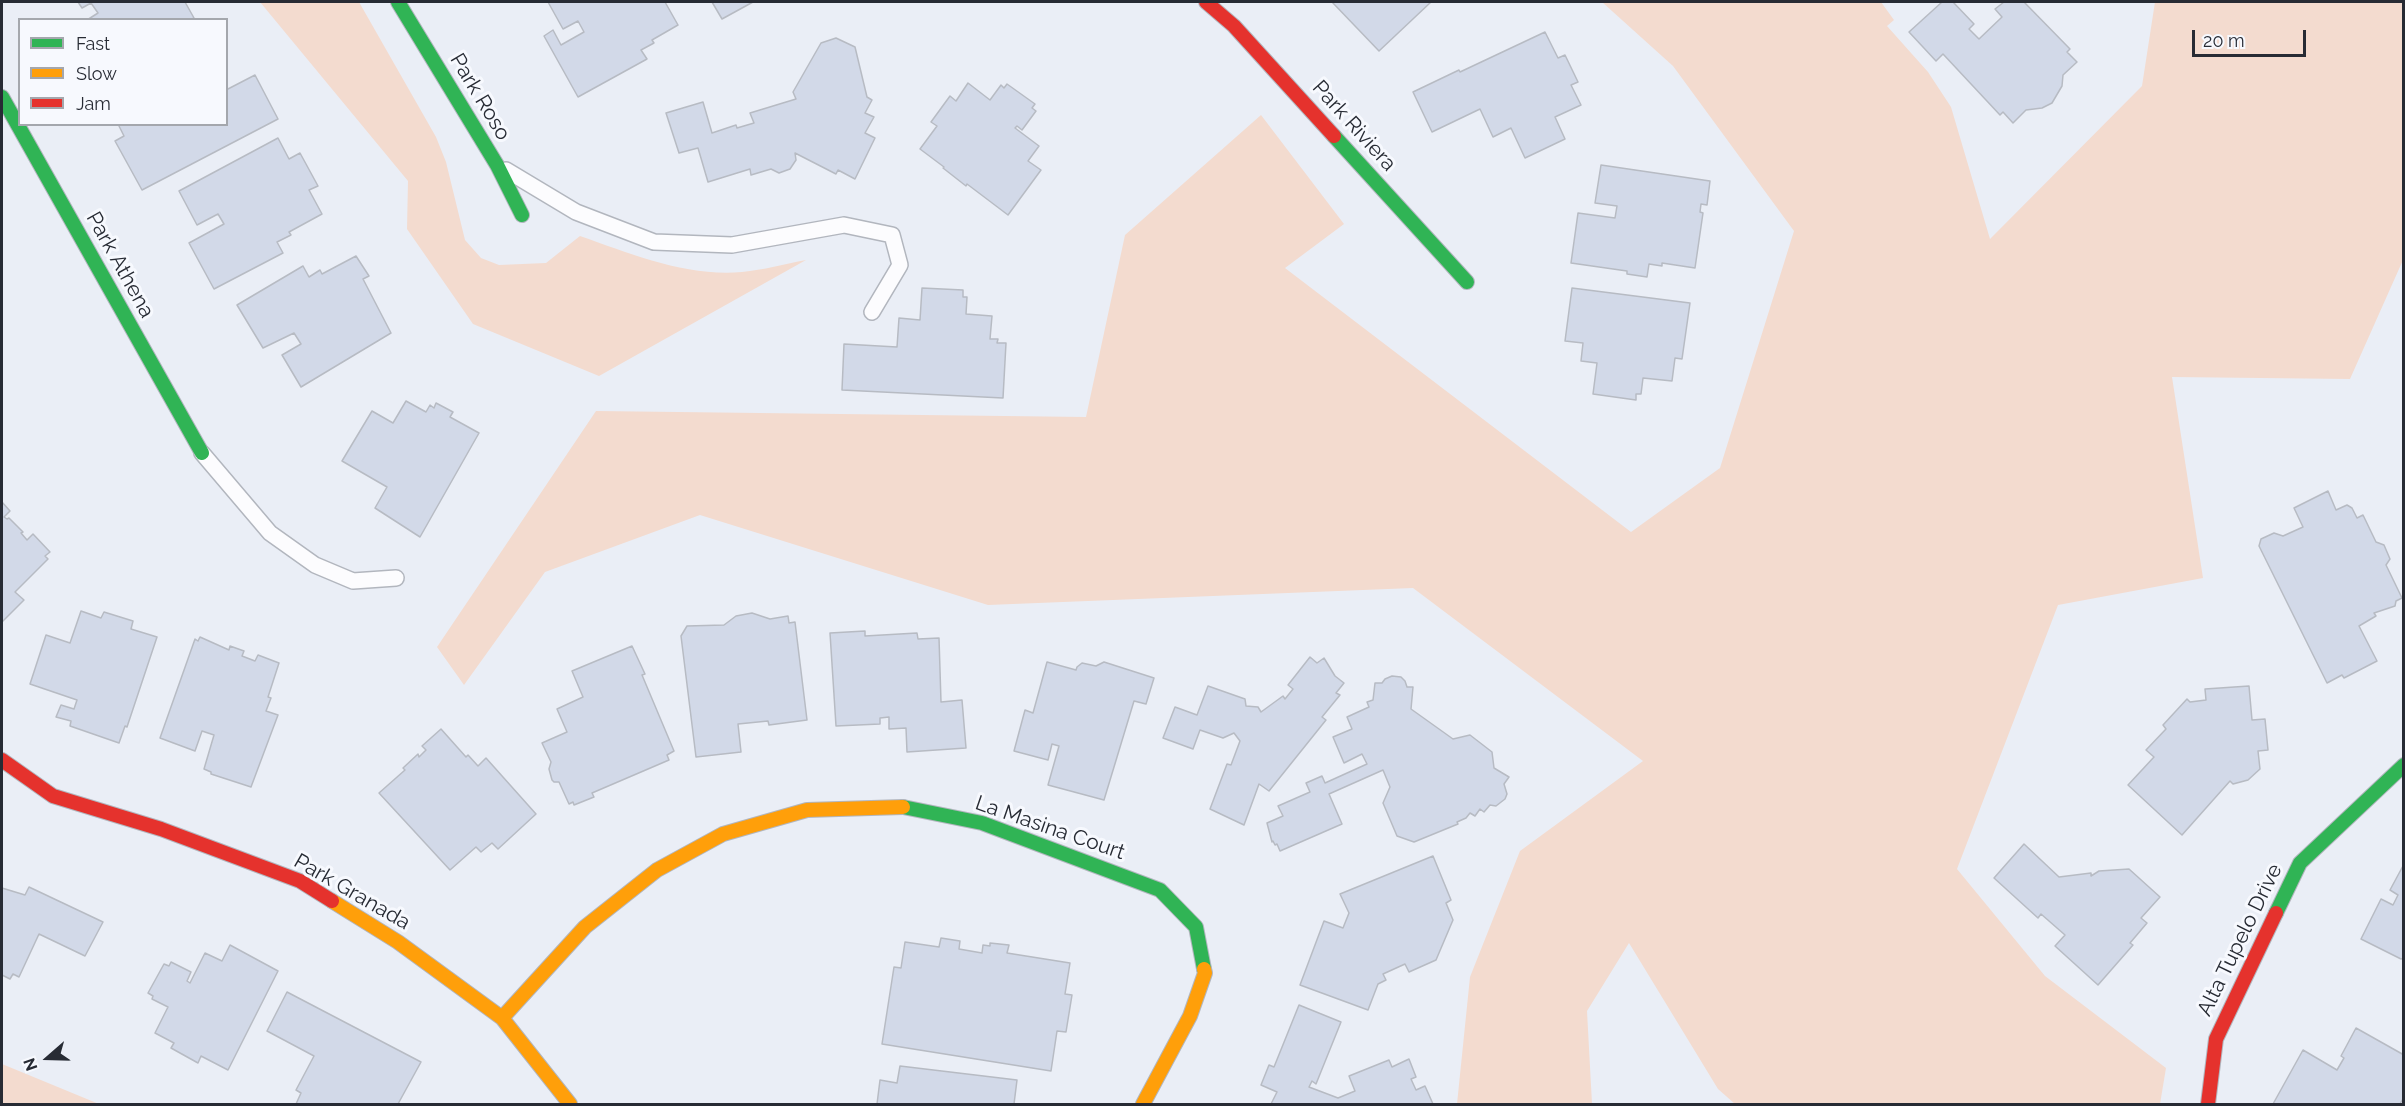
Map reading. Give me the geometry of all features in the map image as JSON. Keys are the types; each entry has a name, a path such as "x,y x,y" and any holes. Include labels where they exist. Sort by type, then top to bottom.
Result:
{"street":[{"name":"Park Roso","path":"399,2 497,165 522,216"},
{"name":"Park Riviera","path":"1206,2 1234,26 1467,282"},
{"name":"Park Athena","path":"2,97 18,125"},
{"name":"Park Athena","path":"18,126 202,453"},
{"name":"Park Granada","path":"2,760 53,796 161,829 300,881 398,942 502,1018 570,1104"},
{"name":"Alta Tupelo Drive","path":"2208,1104 2216,1038 2301,863 2403,765"},
{"name":"La Masina Court","path":"502,1018 585,927 657,870 723,834 807,810 897,806 982,823 1160,890 1196,927 1205,973 1190,1016 1143,1104"}],"lane":[{"path":"497,165 576,212 654,242 732,245 844,225 892,235 900,265 872,312"},
{"path":"202,453 270,533 315,565 353,581 396,578"}],"shaded area":[{"path":"260,2 359,2 436,137 446,162 465,240 481,258 499,265 546,263 580,236 660,263 701,271 742,272 806,260 599,376 473,324 407,229 408,181"},
{"path":"1602,2 1881,2 1894,20 1887,26 1928,72 1951,107 1990,239 2142,86 2155,2 2403,2 2403,260 2350,379 2172,377 2203,578 2058,605 1957,869 2045,976 2166,1068 2160,1104 1735,1104 1718,1089 1629,943 1587,1011 1592,1104 1457,1104 1470,977 1520,851 1643,761 1413,588 988,605 700,515 545,572 464,685 437,647 596,411 1086,417 1125,235 1261,115 1344,224 1285,268 1631,532 1720,468 1794,231 1673,66"},
{"path":"2,1064 99,1104 2,1104"}],"building":[{"path":"78,2 185,2 194,18 90,18 98,13 91,3 82,8"},
{"path":"548,2 665,2 678,25 652,40 654,43 641,50 647,59 578,97 544,36 553,30 561,45 584,32 578,21 563,29"},
{"path":"712,2 753,2 722,19"},
{"path":"1332,2 1431,2 1379,51"},
{"path":"1942,2 1953,2 1974,24 1969,29 1979,39 2002,17 1995,9 2004,2 2024,2 2070,49 2067,52 2077,62 2063,75 2062,86 2052,103 2042,108 2026,110 2013,123 2003,112 2000,115 1943,54 1936,61 1909,32"},
{"path":"1545,32 1558,58 1565,55 1578,82 1571,85 1581,105 1555,117 1565,139 1525,158 1511,128 1493,137 1480,109 1432,132 1413,92"},
{"path":"836,38 855,47 867,97 872,100 865,113 874,117 865,133 875,138 855,179 838,170 836,174 795,153 796,160 790,169 779,173 771,169 751,175 750,169 708,182 698,148 679,153 666,113 703,102 712,133 736,125 737,128 754,123 750,113 796,99 793,92 821,43"},
{"path":"255,75 278,119 142,190 115,141 124,136 119,126 228,126 228,89"},
{"path":"968,83 990,100 1001,85 1004,88 1007,84 1035,104 1032,108 1036,111 1022,130 1017,126 1015,128 1039,146 1028,161 1041,170 1008,215 967,184 966,186 920,149 937,126 931,122 950,96 956,101"},
{"path":"278,138 289,159 300,153 318,186 309,190 322,214 289,232 291,235 277,242 283,253 214,289 189,243 224,224 218,214 197,225 179,191"},
{"path":"1601,165 1710,181 1707,205 1701,204 1700,212 1703,213 1695,268 1662,263 1662,266 1649,264 1647,277 1627,274 1627,271 1571,263 1578,213 1615,218 1617,206 1595,203"},
{"path":"356,256 369,276 363,279 391,333 301,387 282,355 301,344 294,333 263,348 237,305 303,266 309,277 320,270 322,274"},
{"path":"922,288 963,290 963,297 967,297 966,314 992,316 990,339 998,339 997,343 1006,343 1003,398 842,390 844,344 897,347 899,318 920,320"},
{"path":"1572,288 1690,303 1682,359 1675,358 1672,381 1643,378 1641,394 1636,394 1636,400 1593,394 1597,363 1581,361 1583,343 1565,341"},
{"path":"406,401 426,412 430,405 434,408 436,403 453,412 450,417 479,433 420,537 375,508 387,487 342,461 372,411 393,423"},
{"path":"2328,491 2336,510 2347,505 2352,508 2357,518 2363,515 2376,542 2384,545 2390,559 2386,565 2402,598 2396,601 2395,606 2374,613 2376,616 2359,626 2377,661 2344,678 2342,675 2327,683 2259,546 2261,539 2274,533 2283,536 2303,527 2294,508"},
{"path":"2,502 10,511 4,517 9,518 23,532 21,533 27,540 33,534 50,552 45,556 48,559 15,592 24,600 2,622"},
{"path":"81,611 101,618 104,612 133,621 131,629 157,637 127,727 125,726 119,743 70,726 71,721 56,717 61,705 74,709 77,700 30,684 46,635 70,643"},
{"path":"752,613 770,619 788,616 789,623 795,622 807,720 769,725 768,721 738,724 741,752 696,757 681,636 687,626 724,625 736,616"},
{"path":"865,631 865,636 917,633 918,639 939,638 941,702 962,700 966,748 907,752 906,728 889,729 889,717 880,718 880,724 836,726 830,633"},
{"path":"200,637 229,650 230,646 244,651 242,656 255,661 258,655 279,663 266,711 278,715 251,787 211,774 204,769 214,735 202,731 195,751 160,738 195,639 198,641"},
{"path":"632,646 674,751 667,755 669,760 592,793 594,797 574,805 573,802 569,804 559,782 552,780 549,769 551,762 542,743 567,732 557,709 583,697 572,671"},
{"path":"1310,657 1317,663 1324,658 1335,676 1344,683 1336,693 1340,695 1322,717 1326,720 1269,791 1259,784 1244,825 1210,809 1227,764 1231,765 1240,741 1234,733 1223,738 1200,730 1193,749 1163,738 1175,707 1197,715 1208,686 1245,699 1246,706 1258,707 1261,712 1283,696 1285,699 1293,689 1288,685"},
{"path":"1047,662 1076,670 1082,663 1096,666 1104,662 1154,678 1146,704 1134,701 1104,800 1048,785 1059,746 1052,744 1048,760 1014,751 1025,710 1033,713"},
{"path":"1392,676 1401,677 1407,687 1413,687 1411,709 1453,739 1470,735 1492,752 1494,768 1509,777 1504,784 1507,794 1505,799 1496,806 1490,805 1484,812 1480,809 1475,816 1470,813 1466,818 1457,822 1458,824 1414,842 1397,836 1383,803 1390,787 1383,770 1329,794 1342,824 1280,851 1277,844 1272,842 1267,823 1283,816 1278,806 1310,792 1306,783 1322,776 1325,783 1367,764 1362,754 1344,763 1333,737 1352,729 1347,717 1369,707 1367,702 1373,700 1375,683 1382,683"},
{"path":"2249,686 2252,720 2265,719 2268,750 2258,751 2260,769 2248,780 2233,784 2230,781 2182,835 2128,785 2154,757 2146,750 2166,729 2163,725 2187,699 2190,702 2206,700 2205,689"},
{"path":"441,729 466,757 468,755 478,766 486,758 536,814 498,849 492,843 481,852 476,847 450,870 379,793 405,770 403,768 418,754 419,757 426,750 422,746"},
{"path":"2024,844 2059,877 2091,873 2091,876 2099,871 2129,869 2160,897 2141,918 2147,923 2130,943 2133,945 2098,985 2055,946 2065,935 2041,914 2038,918 1994,878"},
{"path":"1433,856 1451,900 1446,903 1453,920 1436,960 1409,972 1405,964 1383,974 1386,980 1378,984 1368,1010 1300,985 1324,921 1343,928 1349,913 1340,894"},
{"path":"2404,864 2404,958 2401,959 2361,939 2381,899 2393,905 2398,895 2390,890"},
{"path":"29,887 103,922 85,956 39,934 19,977 13,974 10,979 2,975 2,888 25,895"},
{"path":"941,938 960,941 959,949 982,953 983,945 990,946 990,943 1009,945 1007,953 1070,963 1065,994 1072,995 1066,1032 1057,1031 1051,1071 882,1044 894,967 901,968 905,942 939,947"},
{"path":"230,945 278,971 228,1070 201,1056 198,1063 171,1048 174,1043 155,1033 168,1007 152,999 153,996 148,993 164,964 169,966 171,962 191,972 187,981 190,983 205,953 222,961"},
{"path":"287,992 421,1062 398,1104 296,1104 301,1093 296,1090 314,1056 267,1031"},
{"path":"1299,1005 1341,1022 1316,1084 1312,1081 1309,1087 1338,1098 1355,1091 1349,1076 1389,1060 1392,1067 1409,1059 1416,1077 1411,1079 1416,1090 1425,1086 1433,1104 1271,1104 1277,1092 1261,1085 1269,1065 1274,1067"},
{"path":"2356,1028 2404,1055 2404,1097 2400,1104 2273,1104 2303,1050 2337,1070 2344,1058 2341,1056"},
{"path":"900,1066 1017,1080 1014,1104 877,1104 880,1080 897,1083"}],"traffic: fast":[{"path":"398,2 497,165 522,215"},
{"path":"2,97 18,125"},
{"path":"18,126 202,453"},
{"path":"1334,136 1467,282"},
{"path":"2276,913 2300,863 2404,765"},
{"path":"903,807 982,823 1160,890 1196,927 1204,969"}],"traffic: slow":[{"path":"502,1018 585,927 657,870 723,834 807,810 903,807"},
{"path":"332,901 398,942 502,1018 570,1104"},
{"path":"1143,1104 1190,1016 1205,973 1204,969"}],"traffic: jam":[{"path":"1206,2 1234,26 1334,136"},
{"path":"2,760 53,796 161,829 300,881 332,901"},
{"path":"2208,1104 2216,1039 2276,913"}]}
